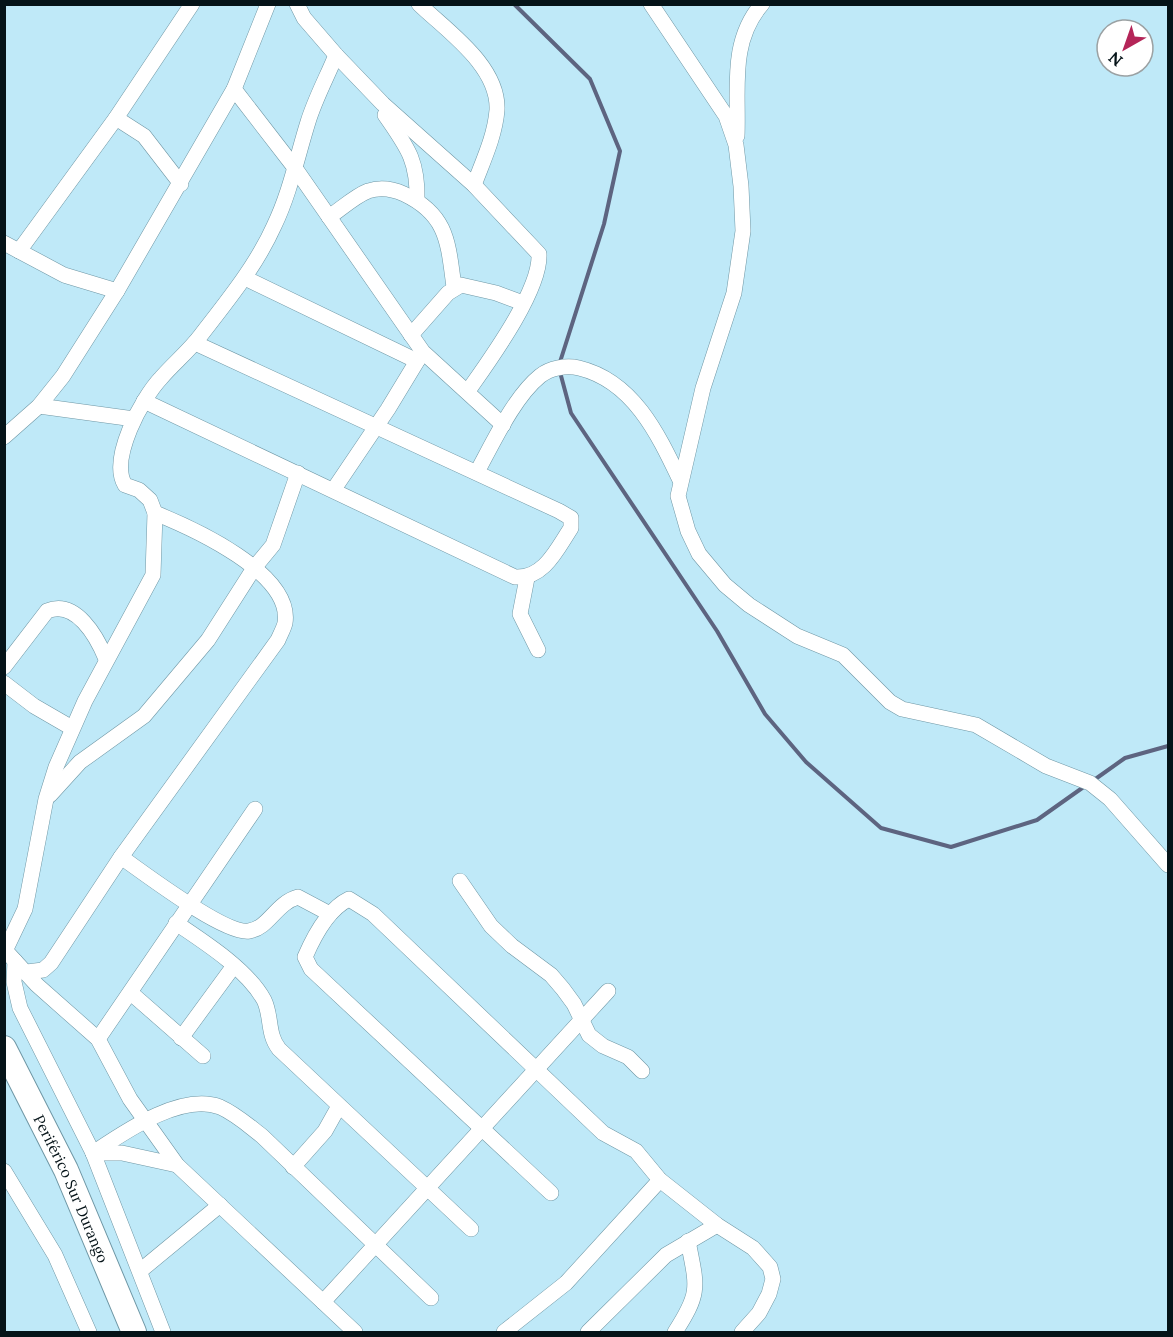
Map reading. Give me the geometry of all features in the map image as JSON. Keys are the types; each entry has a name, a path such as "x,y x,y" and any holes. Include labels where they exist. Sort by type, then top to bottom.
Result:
{"highway":[{"name":"Periférico Sur Durango","path":"4,1048 66,1170 134,1332"}],"street":[{"path":"20,251 116,118 192,4"},
{"path":"4,437 39,406 63,376 117,291 234,89 268,4"},
{"path":"297,4 304,18 365,85 402,123 474,185 540,254 537,272 523,303 496,351 468,391"},
{"path":"419,4 478,62 493,92 497,108 494,126 474,185"},
{"path":"651,4 726,116 736,146"},
{"path":"762,4 751,17 741,38 738,57 736,146 743,231 738,271 734,293 703,388 678,496 681,511 699,554 725,585 749,605 797,636 843,655 890,702 902,709 976,725 1046,766 1101,789 1168,865"},
{"path":"163,1332 93,1153 20,1008 11,957 25,909 46,799 72,728 106,659 138,606 153,575 154,513 150,500 139,490 125,485 122,479 121,463 134,419 159,379 195,343 244,278 273,228 295,168 309,118 336,55"},
{"path":"365,85 405,144 417,174 417,200"},
{"path":"234,89 295,168 411,335 420,357"},
{"path":"116,118 144,136 181,184"},
{"path":"329,217 367,191 383,188 399,191 417,200 435,214 443,225 454,287"},
{"path":"4,243 64,274 117,291"},
{"path":"244,278 420,357 468,391 503,425"},
{"path":"411,335 454,287 468,286 523,303"},
{"path":"144,401 334,489 515,577 527,578 538,572 571,528 571,518 477,472 195,343"},
{"path":"334,489 420,357"},
{"path":"477,472 503,425 540,376 554,369 572,366 604,377 644,413 658,435 680,480"},
{"path":"39,406 134,419"},
{"path":"46,799 80,762 144,716 208,640 254,568 273,546 298,473"},
{"path":"11,957 44,970 51,963 122,857 282,631 285,623 278,591 267,578 199,532 154,513"},
{"path":"527,578 520,614 538,650"},
{"path":"4,667 47,611 56,607 67,609 96,635 106,659"},
{"path":"4,683 34,706 72,728"},
{"path":"98,1039 255,808"},
{"path":"122,857 189,904 235,930 250,931 264,924 278,908 298,897 330,914"},
{"path":"460,881 491,926 512,946 551,975 563,988 574,1004 580,1021 589,1035 603,1046 628,1057 642,1071"},
{"path":"551,1193 319,978 307,963 305,957 311,942 340,903 349,899 359,903 399,936 534,1069 603,1133 636,1151 660,1180 717,1225 753,1248 770,1267 773,1279 769,1294 759,1313 742,1332"},
{"path":"176,923 209,945 254,987 265,1002 274,1042 471,1230"},
{"path":"11,957 44,992 98,1039 118,1079 177,1165 355,1332"},
{"path":"181,1038 233,967"},
{"path":"323,1302 534,1069 608,991"},
{"path":"131,993 203,1056"},
{"path":"93,1153 145,1119 200,1105 218,1106 235,1115 293,1167 431,1298"},
{"path":"293,1167 325,1131 339,1106"},
{"path":"93,1153 122,1153 177,1165"},
{"path":"4,1171 55,1255 89,1332"},
{"path":"504,1332 566,1282 660,1180"},
{"path":"140,1271 220,1205"},
{"path":"588,1332 651,1268 688,1241 717,1225"},
{"path":"675,1332 695,1299 696,1282 688,1241"}],"waterway":[{"path":"514,4 590,79 620,151 604,224 560,362"},
{"path":"560,372 571,413 717,631 765,714 806,762 881,828 951,847 1037,820 1085,786"},
{"path":"1094,780 1125,758 1168,746"}]}
